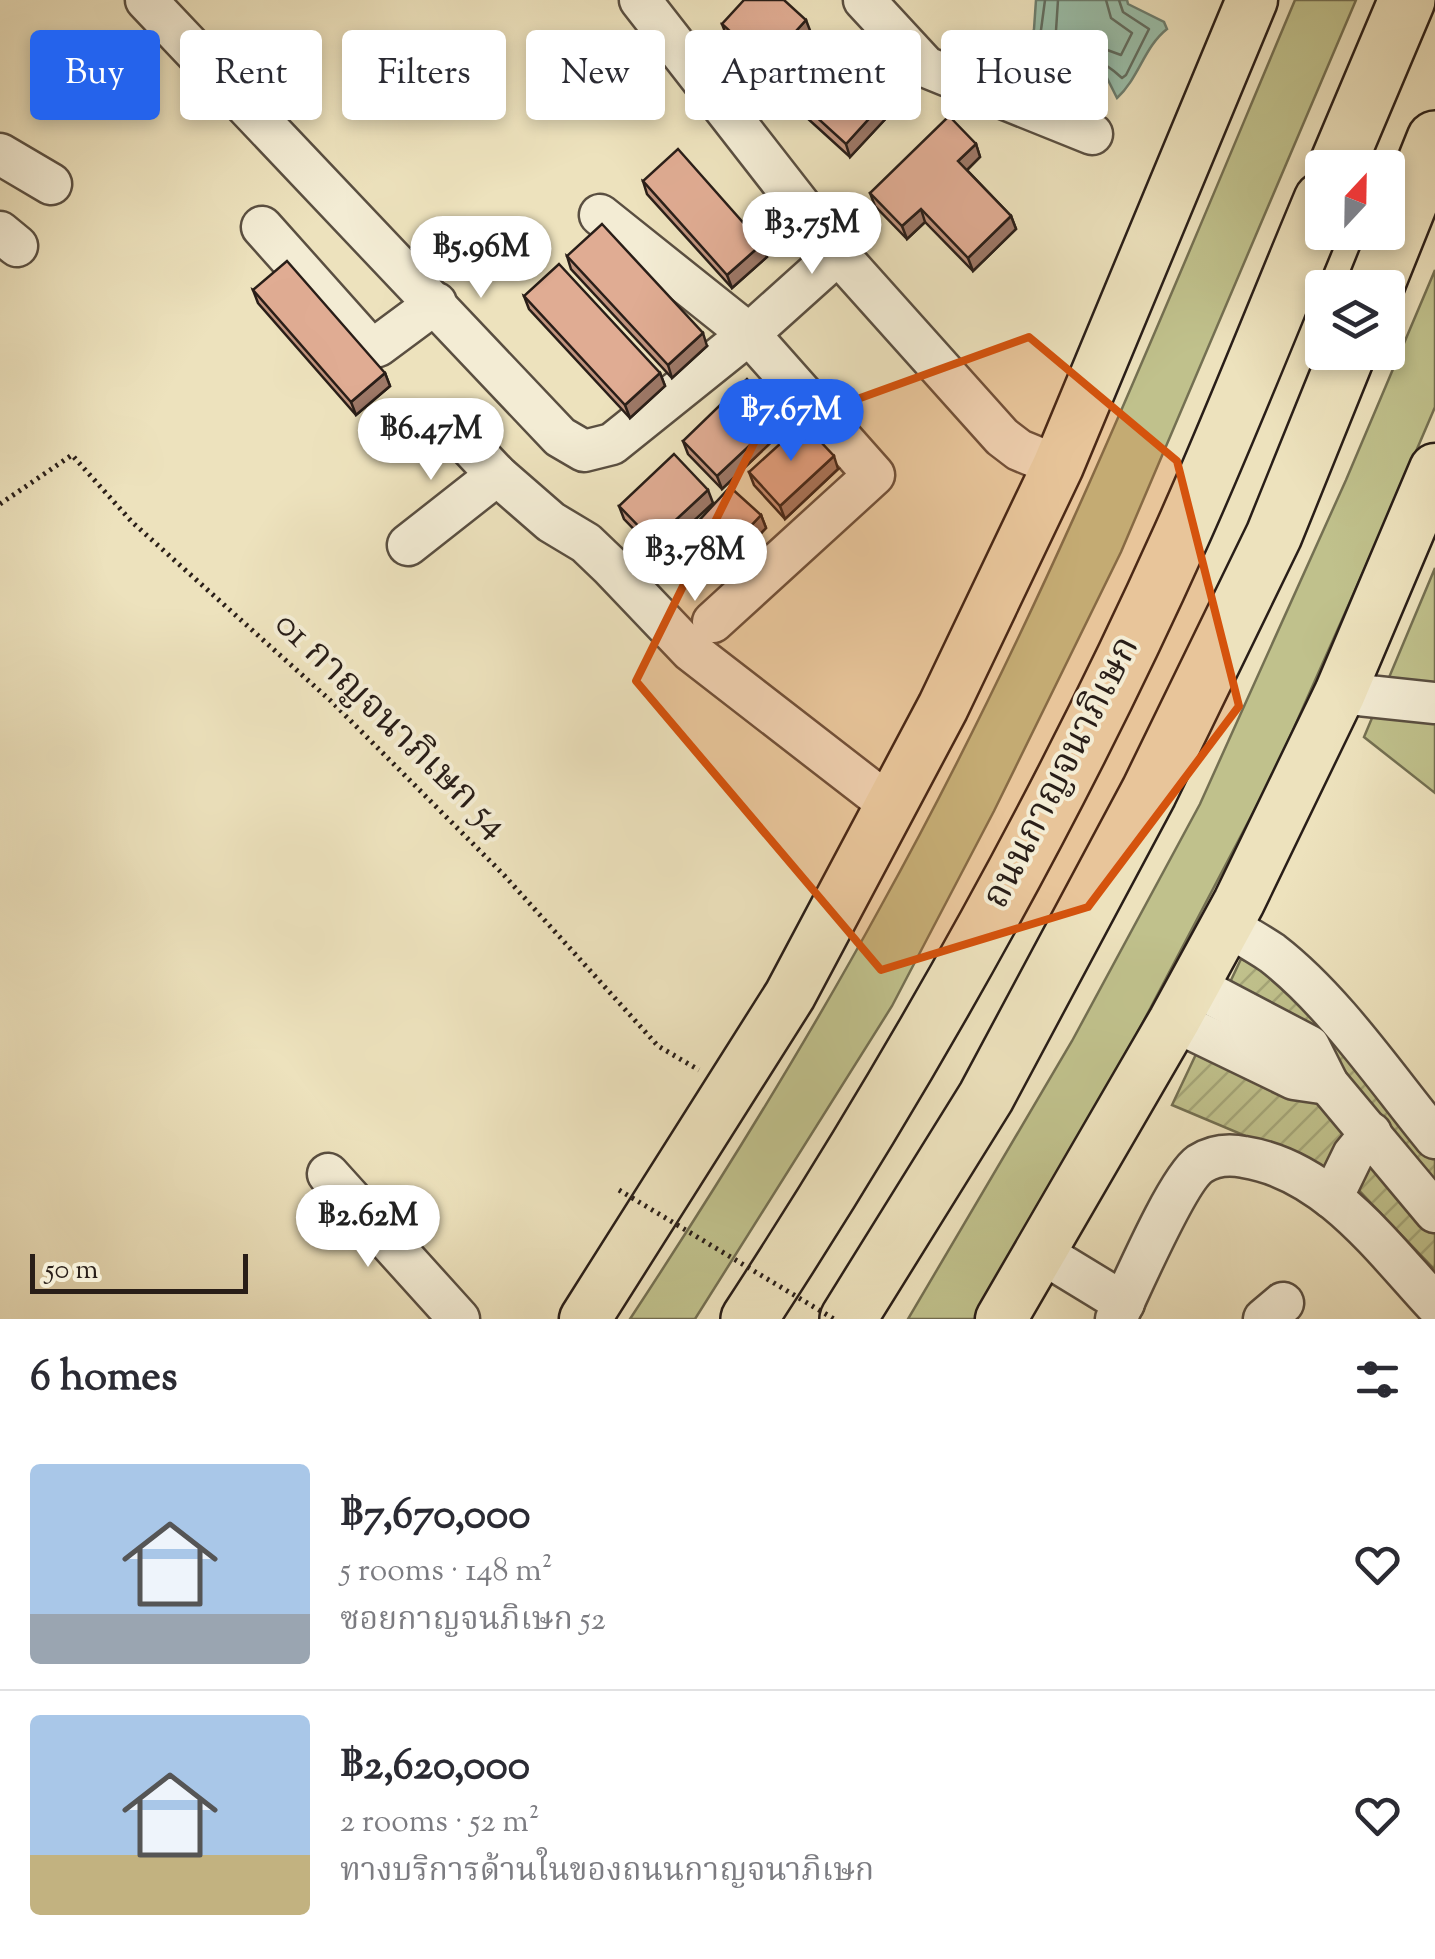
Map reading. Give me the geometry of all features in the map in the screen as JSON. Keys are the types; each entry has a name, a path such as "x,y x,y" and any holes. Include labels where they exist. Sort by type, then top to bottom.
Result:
{"highway":[{"path":"1344,150 1406,0"},
{"path":"1381,270 1435,139"},
{"name":"ถนนกาญจนาภิเษก","path":"749,1319 921,1043 1050,806 1181,536 1305,241"},
{"path":"848,1319 986,1097 1149,792 1274,536 1341,370"}],"main road":[{"path":"585,1319 790,995 944,708 1058,466 1252,0"},
{"path":"1001,1319 1226,925 1340,693 1435,469"}],"street":[{"path":"146,0 560,437 584,451 612,444 749,334 838,254"},
{"path":"640,0 838,254 1002,438 1019,450 1058,466"},
{"path":"864,0 926,67 1092,134"},
{"path":"0,154 51,184"},
{"path":"600,216 749,334 874,475 714,622"},
{"path":"262,227 370,348 436,304"},
{"path":"464,440 551,522 586,543 691,651 891,806"},
{"path":"408,545 497,475"},
{"path":"1340,693 1435,703"},
{"path":"1226,925 1292,970 1435,1138"},
{"path":"1184,1003 1310,1046 1328,1084 1435,1212"},
{"path":"1332,1198 1353,1155 1370,1134"},
{"path":"1042,1253 1120,1311 1182,1186 1200,1164 1226,1154 1262,1159 1294,1172 1332,1198 1435,1304"},
{"path":"328,1174 459,1319"}],"path":[{"name":"01 กาญจนาภิเษก 54","path":"0,504 72,455 132,522 330,701 503,874 658,1046 735,1086"},
{"path":"619,1190 834,1319"}],"highlighted area":[{"path":"1029,337 1177,461 1239,706 1088,907 881,970 636,681 758,435"}],"shaded area":[{"path":"1295,0 1356,0 1121,552 994,811 892,1006 695,1319 630,1319 791,1063 940,796 1100,459"},
{"path":"1435,270 1435,407 1274,773 1059,1182 975,1319 908,1319 1072,1041 1200,804 1393,370 1405,370 1405,341"},
{"path":"1435,568 1435,793 1364,737"},
{"path":"1241,959 1265,968 1311,1006 1435,1159 1435,1270 1348,1179 1172,1105"}],"water":[{"path":"1036,0 1127,0 1164,22 1167,29 1117,98 1108,80 1108,30 1034,29"}],"building":[{"path":"744,0 784,0 806,20 797,30 729,30 722,24"},
{"path":"820,120 868,120 846,144"},
{"path":"945,120 953,120 976,144 958,161 1011,216 968,258 921,209 902,226 870,193"},
{"path":"678,149 762,244 727,275 643,181"},
{"path":"602,224 703,333 668,365 567,256"},
{"path":"287,261 385,373 351,402 253,290"},
{"path":"559,264 660,373 625,405 524,296"},
{"path":"747,379 782,415 717,476 683,441"},
{"path":"803,423 834,456 780,506 749,472"},
{"path":"674,454 708,490 653,541 619,506"},
{"path":"730,487 761,515 712,567 682,539"}]}
